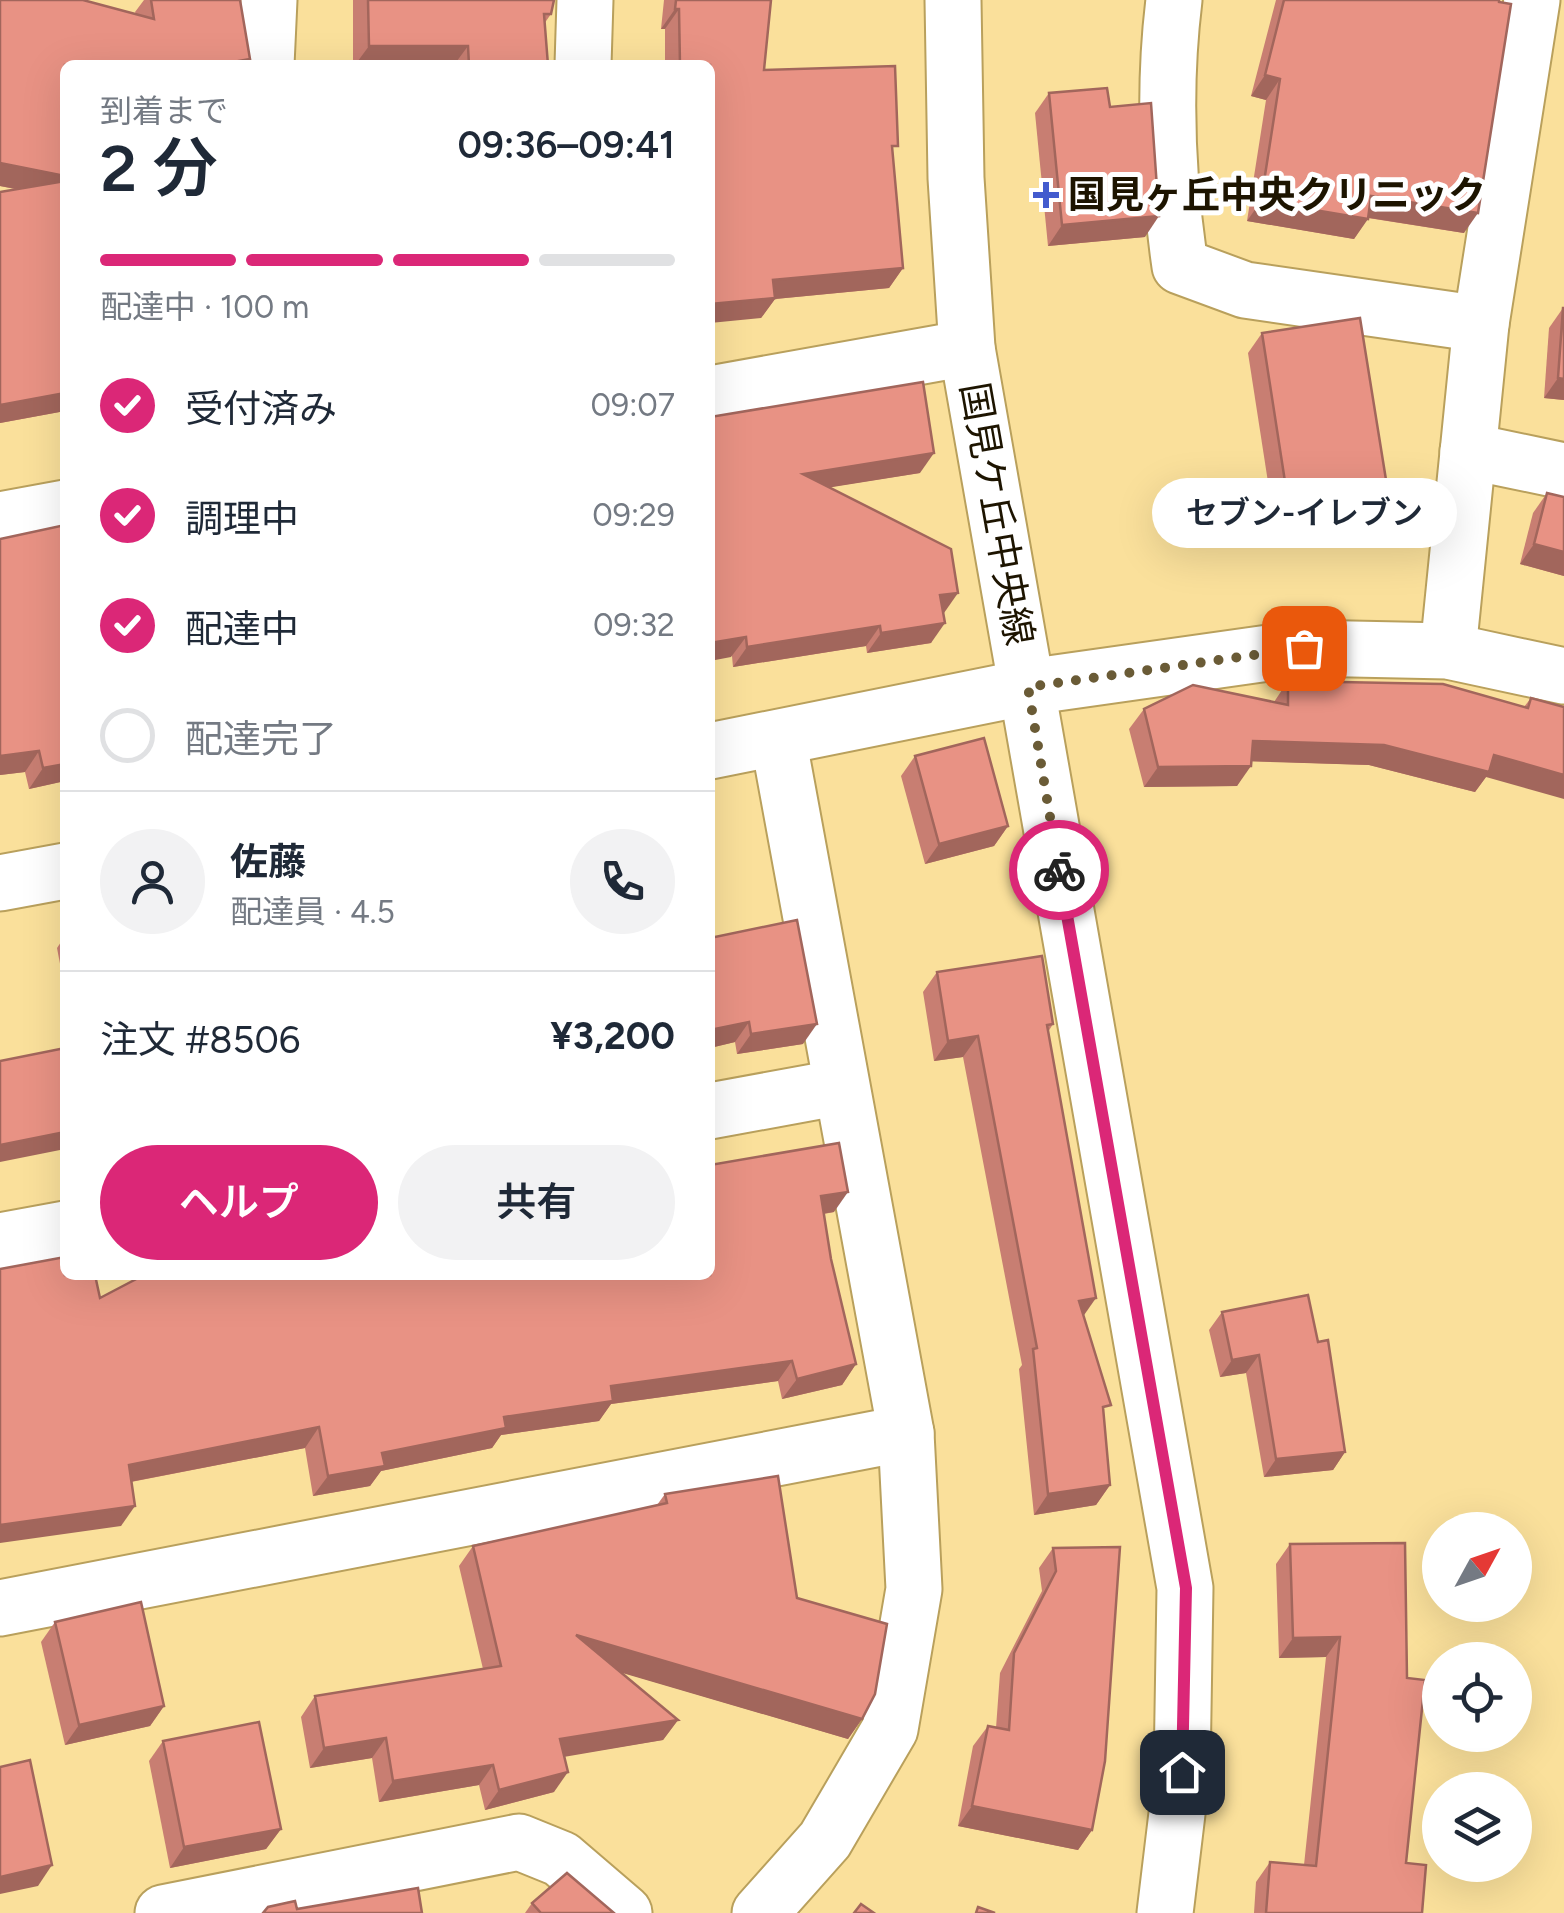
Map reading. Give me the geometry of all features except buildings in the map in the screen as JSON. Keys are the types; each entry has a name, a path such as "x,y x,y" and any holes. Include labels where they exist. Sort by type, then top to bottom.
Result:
{"street":[{"path":"266,60 269,0"},
{"path":"582,60 585,0"},
{"name":"国見ケ丘中央線","path":"952,0 956,178 968,348 1186,1588 1182,1772 1165,1913"},
{"path":"1174,0 1168,50 1168,185 1180,266 1246,290 1481,324"},
{"path":"1448,652 1481,324 1532,0"},
{"path":"715,393 968,348"},
{"path":"1468,451 1564,471"},
{"path":"0,520 60,509"},
{"path":"715,750 1028,687 1304,648 1448,652 1564,676"},
{"path":"760,1913 825,1840 890,1729 914,1590 906,1433 778,738"},
{"path":"0,884 60,872"},
{"path":"715,1110 841,1087"},
{"path":"0,1242 60,1231"},
{"path":"0,1608 906,1433"},
{"path":"163,1913 519,1842 560,1859 624,1913"}],"way so far":[{"path":"1059,870 1028,687 1304,648"}],"place":[{"name":"国見ヶ丘中央クリニック","path":"1046,195"},
{"name":"セブン-イレブン","path":"1304,648"}],"route":[{"path":"1059,870 1186,1588 1182,1772"}]}
